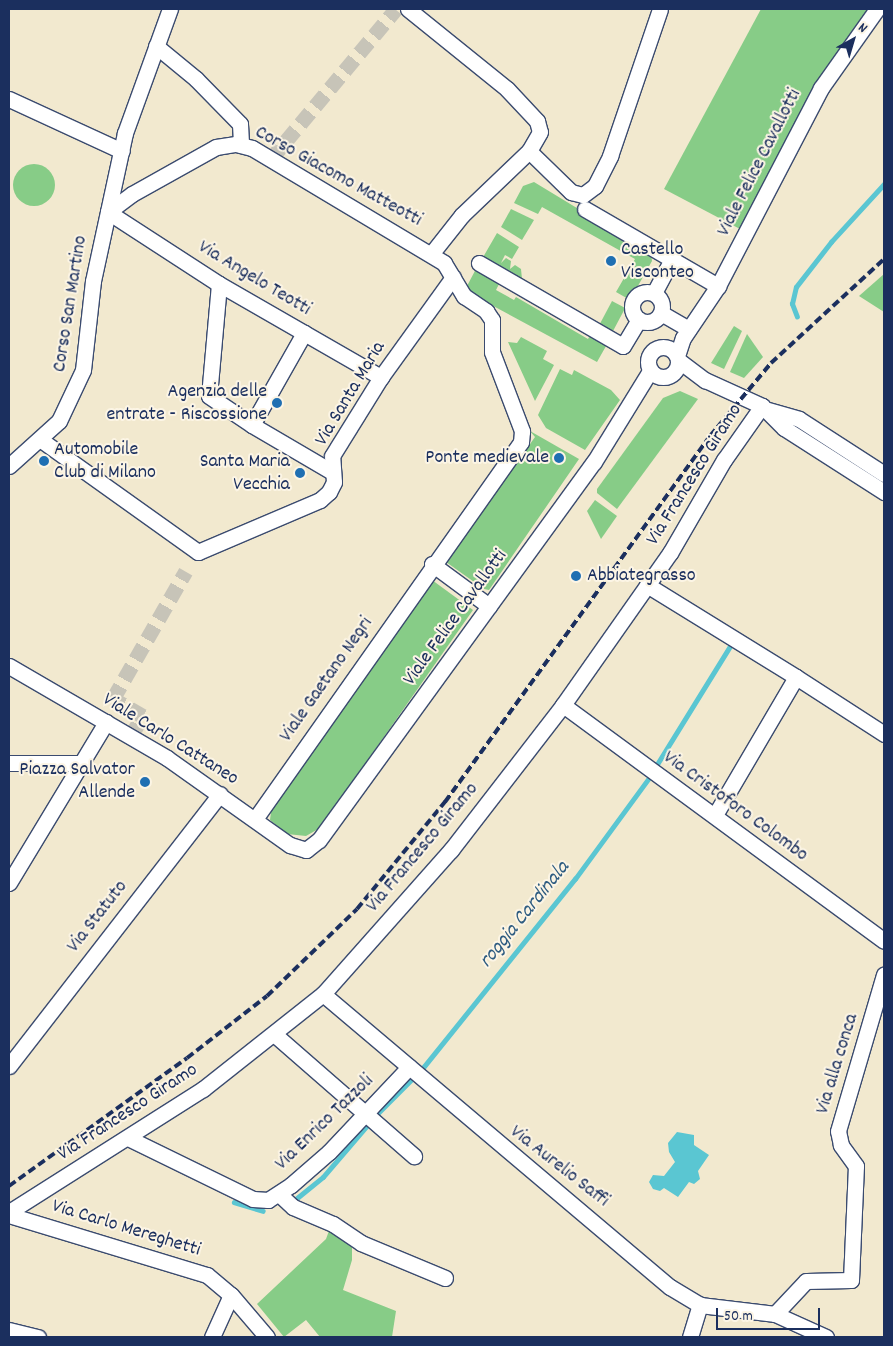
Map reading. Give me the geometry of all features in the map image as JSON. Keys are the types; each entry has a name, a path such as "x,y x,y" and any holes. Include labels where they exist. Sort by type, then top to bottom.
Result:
{"street":[{"name":"Corso San Martino","path":"9,466 41,440 59,421 83,370 94,281 122,151 132,110 170,9"},
{"path":"408,9 508,89 537,122 540,132 530,152 462,216 432,253"},
{"path":"530,152 571,192 583,195 595,186 610,156 660,9"},
{"name":"Viale Felice Cavallotti","path":"306,850 320,840 658,371 677,368 675,354 686,333 718,286 805,116 827,78 877,9"},
{"path":"156,46 196,79 240,124 241,145"},
{"path":"9,99 122,151"},
{"name":"Corso Giacomo Matteotti","path":"108,212 194,158 216,147 241,145 258,151 432,253 444,263 455,282"},
{"path":"585,209 718,286"},
{"name":"Via Angelo Teotti","path":"108,212 219,284 381,377"},
{"path":"654,293 672,259"},
{"path":"479,263 623,346 658,371 705,380 764,408 799,419 884,474"},
{"name":"Via Santa Maria","path":"41,440 198,552 320,500 329,492 334,482 332,456 381,377 455,282"},
{"name":"Viale Gaetano Negri","path":"255,820 432,564 520,442 522,431 492,352 492,320 486,311 455,282"},
{"path":"219,284 210,396 252,425 332,472"},
{"path":"654,293 646,292 635,298 633,312 639,319 649,321 661,312"},
{"path":"654,293 661,304 661,312 686,333"},
{"path":"623,346 639,319"},
{"path":"252,425 304,333"},
{"path":"658,371 655,348 675,354 705,380"},
{"path":"764,408 784,428 884,492"},
{"name":"Via Francesco Giramo","path":"9,1213 203,1089 323,994 451,850 563,705 647,584 764,408"},
{"path":"432,564 489,606"},
{"path":"647,584 884,734"},
{"name":"Viale Carlo Cattaneo","path":"9,666 106,722 220,794 290,846 306,850"},
{"path":"715,815 796,677"},
{"name":"Via Cristoforo Colombo","path":"563,705 884,941"},
{"path":"9,883 106,722"},
{"path":"9,763 80,763"},
{"name":"Via Statuto","path":"9,1066 220,794"},
{"name":"Via alla conca","path":"775,1314 806,1281 850,1280 856,1166 841,1146 838,1131 881,1006 884,975"},
{"name":"Via Aurelio Saffi","path":"323,994 479,1128 599,1223 670,1287 700,1305 775,1314 791,1330 826,1337"},
{"path":"274,1034 366,1112 414,1156"},
{"name":"Via Enrico Tazzoli","path":"128,1138 253,1199 268,1200 279,1194 329,1152 409,1067"},
{"path":"279,1194 293,1207 333,1224 361,1242 445,1278"},
{"name":"Via Carlo Mereghetti","path":"9,1213 207,1275 231,1294 267,1337"},
{"path":"212,1337 231,1294"},
{"path":"690,1337 700,1305"},
{"path":"9,1330 38,1337"}],"green space":[{"path":"761,9 869,9 740,229 664,189"},
{"path":"34,164 49,170 55,185 49,200 34,206 19,200 13,185 19,170"},
{"path":"534,182 651,253 652,261 630,300 616,292 635,259 542,207 538,214 514,203 523,186"},
{"path":"511,209 534,220 522,240 501,227"},
{"path":"497,233 519,247 512,259 505,255 501,263 506,258 511,261 510,269 515,265 521,269 522,279 482,259"},
{"path":"477,267 501,280 496,290 514,300 516,297 588,339 593,330 610,339 597,362 471,294 467,286"},
{"path":"884,274 884,312 859,296"},
{"path":"612,301 625,308 613,331 600,324"},
{"path":"734,326 742,331 724,369 711,363"},
{"path":"747,334 763,357 744,378 730,372"},
{"path":"521,337 547,351 543,359 554,365 535,401 508,342 517,343"},
{"path":"560,369 572,375 574,370 611,390 620,400 585,450 546,428 538,415"},
{"path":"680,391 698,399 617,509 597,493 597,489 663,398"},
{"path":"530,431 579,459 489,590 484,589 446,562 535,437"},
{"path":"595,500 617,516 601,539 587,511"},
{"path":"432,580 473,610 320,828 306,836 287,834 270,820 272,805"},
{"path":"330,1228 352,1241 352,1260 343,1290 396,1311 392,1337 320,1337 306,1320 284,1337 257,1304 326,1239"}],"water":[{"path":"677,1132 694,1135 694,1145 709,1155 698,1171 700,1179 694,1184 689,1182 678,1197 664,1188 660,1191 653,1189 649,1182 653,1175 664,1176 675,1162 669,1152 668,1143"}],"waterway":[{"name":"roggia Cardinala","path":"797,317 792,304 796,287 831,242 884,184"},
{"name":"roggia Cardinala","path":"656,766 732,643"},
{"name":"roggia Cardinala","path":"422,1069 575,879 649,778"},
{"name":"roggia Cardinala","path":"376,1115 413,1078"},
{"name":"roggia Cardinala","path":"297,1198 323,1177 370,1122"},
{"name":"roggia Cardinala","path":"234,1202 263,1211"}],"tunnel":[{"path":"271,159 396,9"},
{"path":"130,737 143,716 113,699 186,571"}],"railway":[{"path":"9,1186 187,1058 267,996 357,909 445,802 710,436 771,363 884,259"}],"place":[{"name":"Castello Visconteo","path":"611,261"},
{"name":"Agenzia delle entrate - Riscossione","path":"277,403"},
{"name":"Ponte medievale","path":"559,458"},
{"name":"Automobile Club di Milano","path":"44,461"},
{"name":"Santa Maria Vecchia","path":"300,473"},
{"name":"Abbiategrasso","path":"576,576"},
{"name":"Piazza Salvator Allende","path":"145,782"}]}
